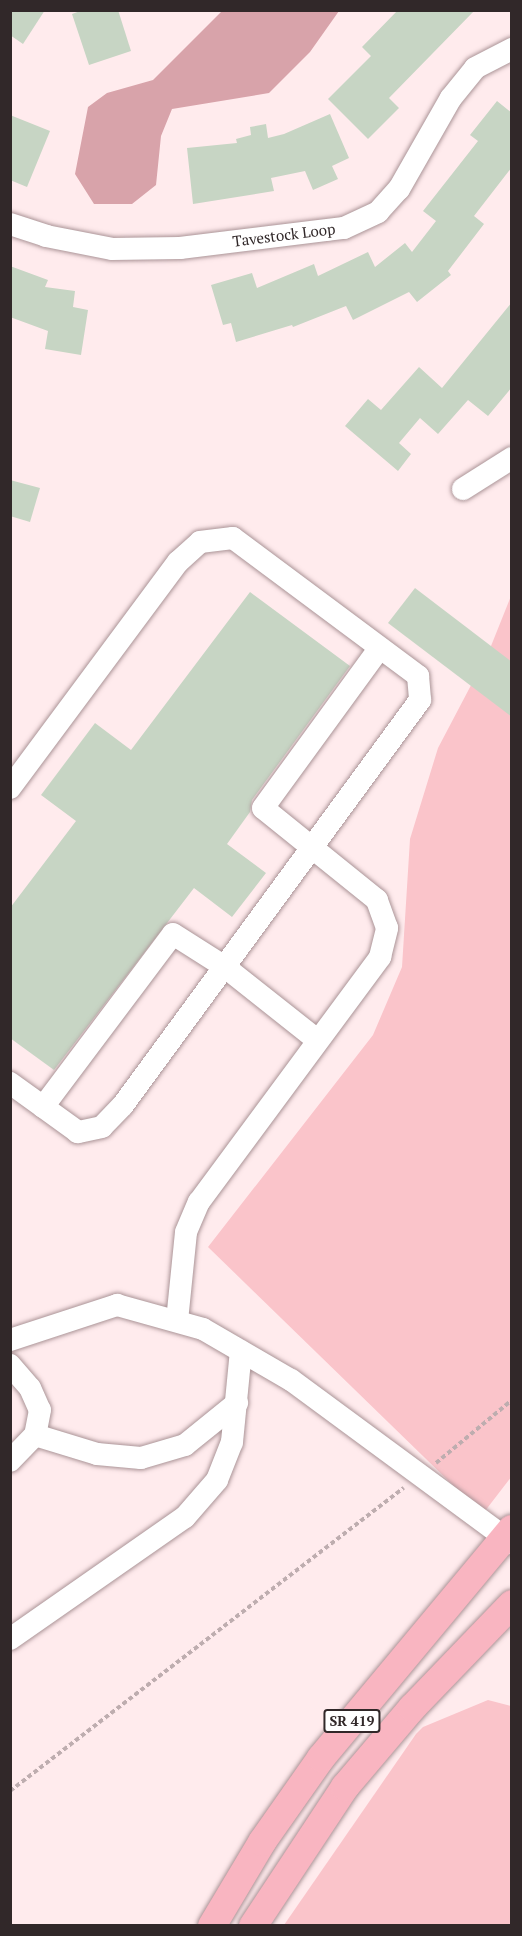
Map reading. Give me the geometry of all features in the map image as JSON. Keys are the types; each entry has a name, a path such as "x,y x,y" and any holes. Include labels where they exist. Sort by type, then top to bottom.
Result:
{"main road":[{"name":"SR 419","path":"212,1926 262,1842 309,1774 509,1537"},
{"name":"SR 419","path":"253,1926 309,1837 357,1772 512,1604"}],"street":[{"name":"Tavestock Loop","path":"10,224 46,236 112,249 180,248 344,228 378,212 399,189 451,98 476,68 512,49"},
{"path":"463,489 512,458"},
{"path":"10,788 178,562 200,542 233,538 418,676 420,700 225,968 102,1127 78,1132 10,1083"},
{"path":"177,1322 186,1232 199,1202 380,957 387,928 377,900 263,808 379,649"},
{"path":"43,1107 173,934 225,968 317,1040"},
{"path":"10,1340 117,1305 203,1329 291,1380 509,1537"},
{"path":"10,1639 185,1517 217,1480 232,1442 241,1351"},
{"path":"10,1365 30,1388 40,1410 35,1435 10,1461"},
{"path":"35,1435 97,1454 141,1458 185,1445 237,1403"}],"path":[{"path":"435,1463 512,1400"},
{"path":"10,1791 406,1487"}],"shaded area":[{"path":"222,11 339,11 310,52 269,93 172,109 161,136 156,185 132,204 94,204 75,174 88,107 107,93 153,80"},
{"path":"511,596 512,1476 485,1511 461,1493 208,1247 373,1035 402,967 410,839 438,748 489,651"},
{"path":"488,1700 511,1706 511,1925 284,1925 416,1734 423,1727"}],"building":[{"path":"10,10 45,10 23,44 10,35"},
{"path":"83,10 118,10 131,51 89,65 72,14"},
{"path":"398,10 475,10 389,98 399,108 368,139 328,99 371,56 362,47"},
{"path":"497,101 512,113 512,167 474,216 484,224 448,271 451,275 417,302 409,292 353,320 346,306 293,327 292,325 236,342 231,323 223,325 211,285 252,273 257,288 314,264 318,276 368,252 375,267 405,243 412,252 436,221 423,211 478,141 470,135"},
{"path":"330,114 349,158 332,166 338,179 313,190 305,171 271,178 274,191 193,204 187,148 237,143 236,139 251,135 250,127 266,124 268,138 284,134"},
{"path":"10,115 50,131 27,187 10,180"},
{"path":"10,266 48,280 45,287 75,291 73,307 88,310 81,355 45,349 48,331 10,317"},
{"path":"512,302 512,387 488,416 468,400 438,434 420,418 399,443 411,454 398,471 345,426 368,399 381,410 419,367 442,388"},
{"path":"10,480 40,488 30,522 10,516"},
{"path":"415,588 512,662 512,717 388,623"},
{"path":"250,592 350,666 252,800 250,812 227,844 266,873 232,917 194,888 54,1070 10,1038 10,908 76,821 41,795 95,723 131,750"}]}
